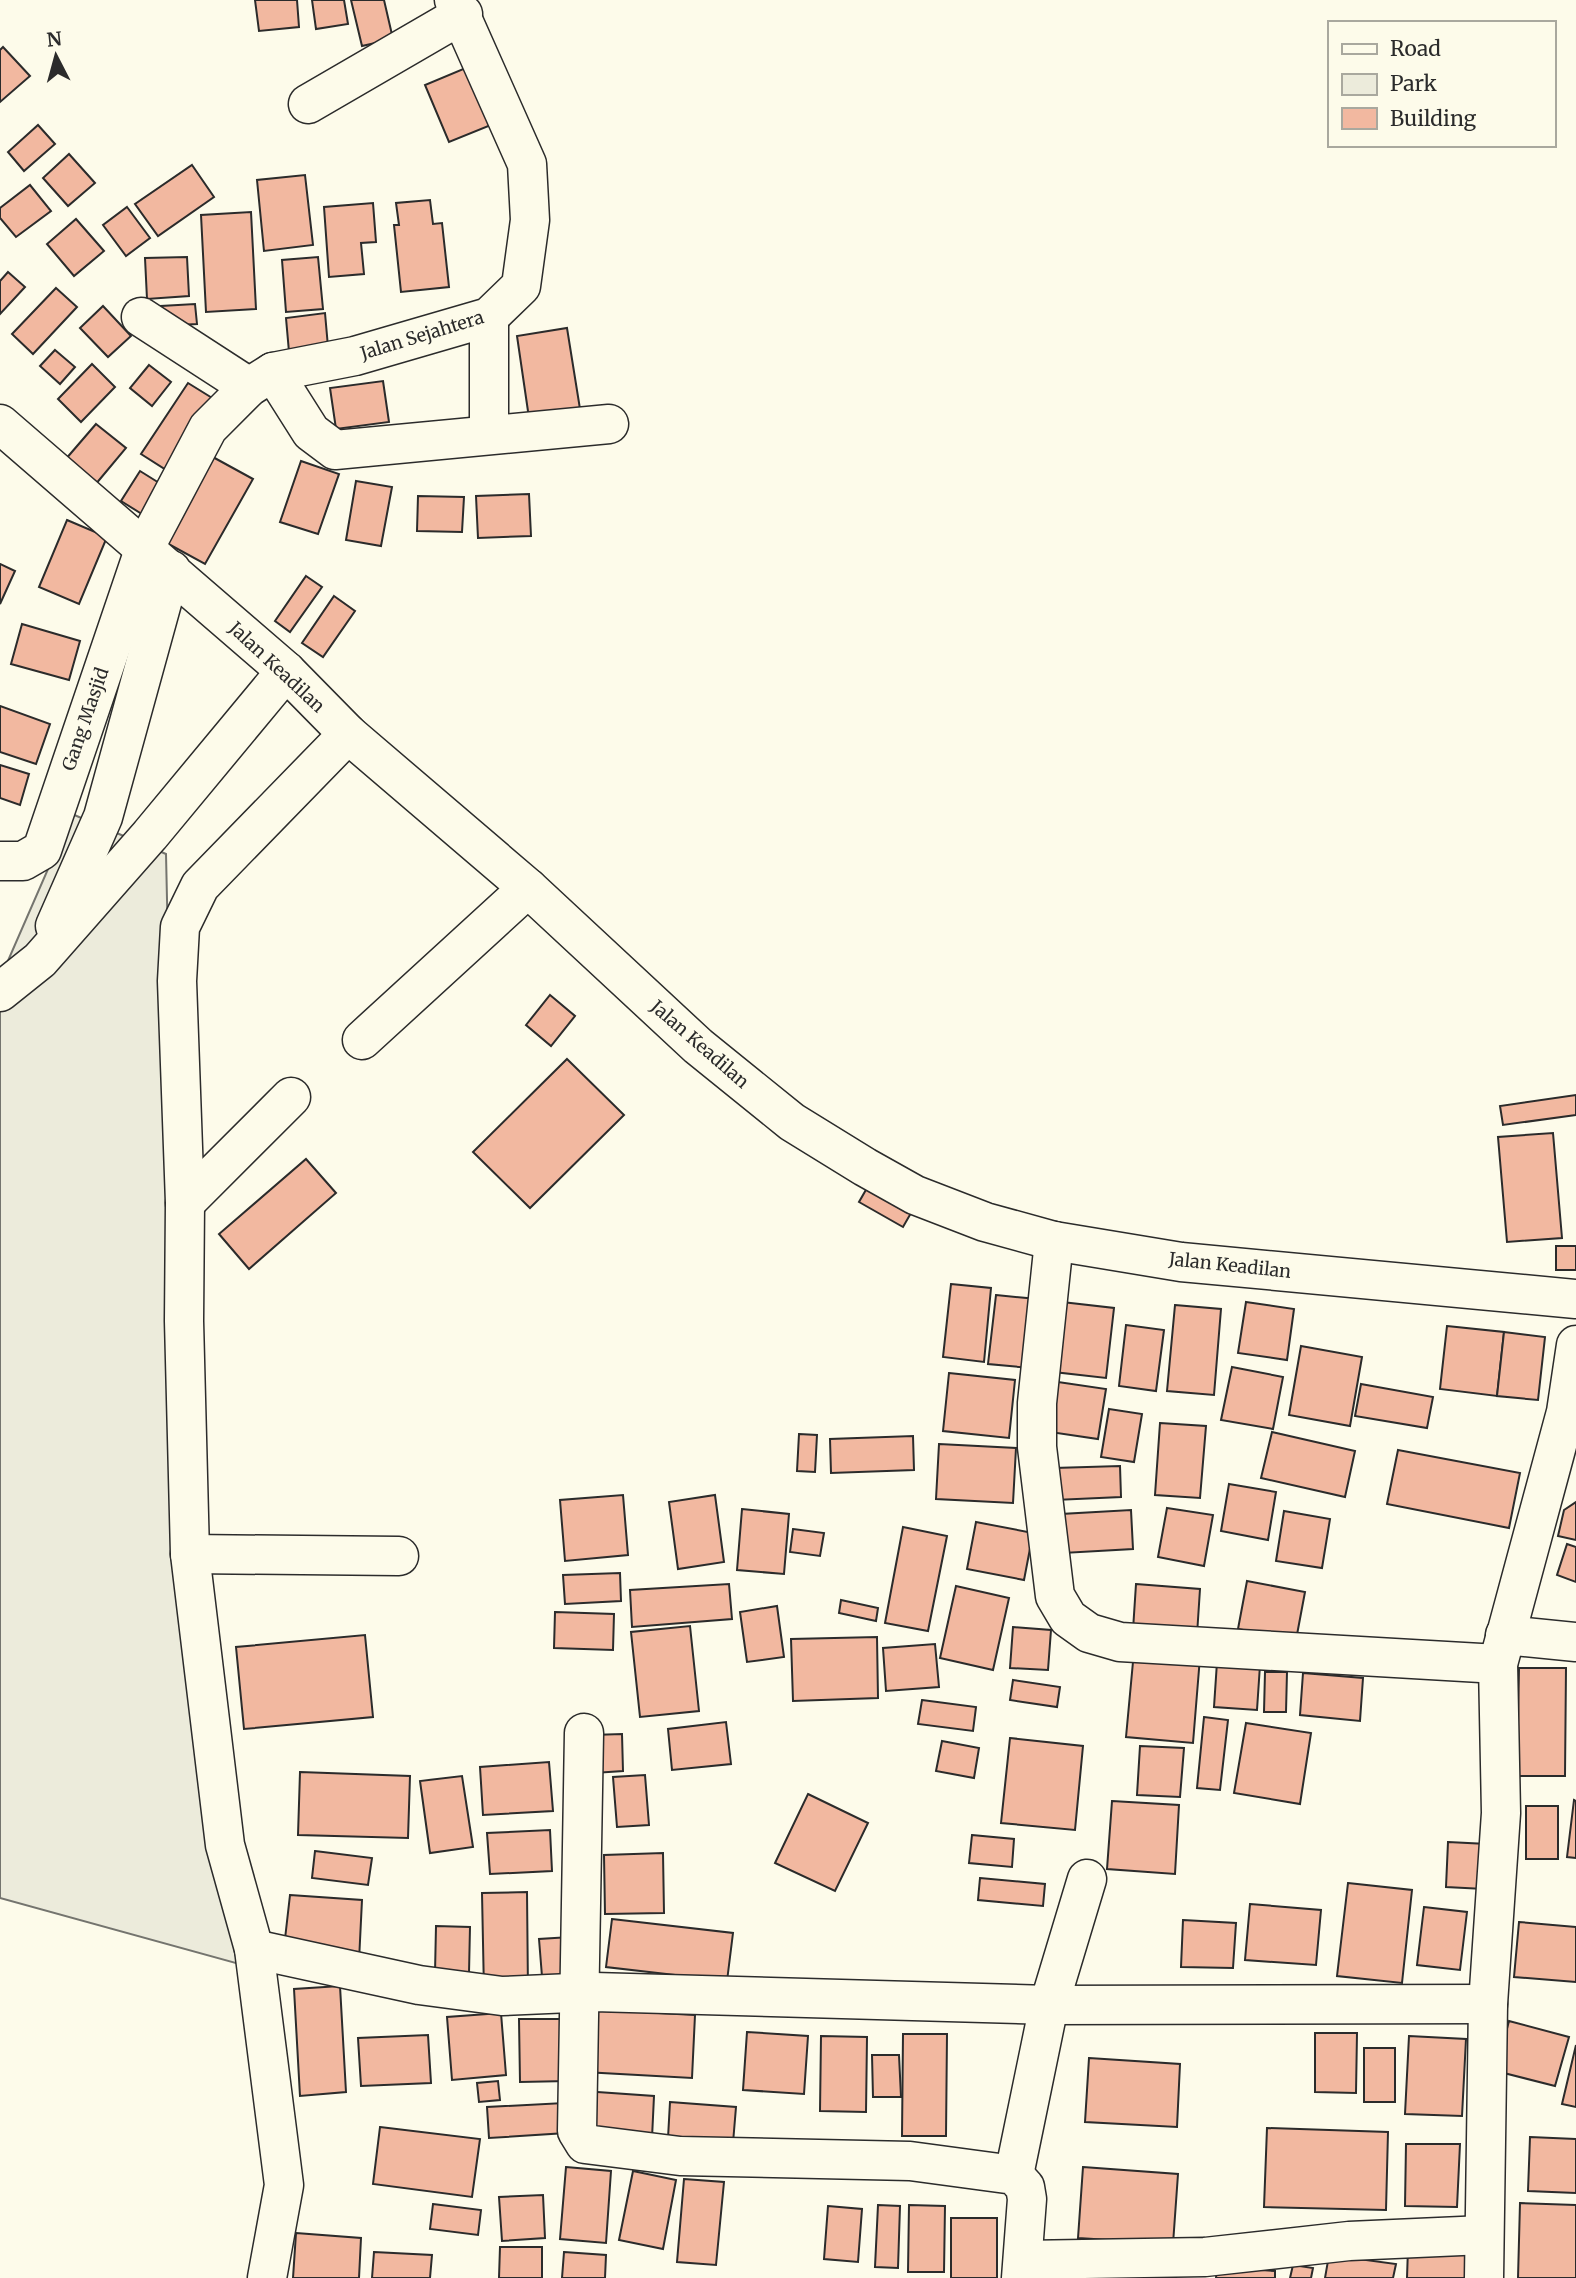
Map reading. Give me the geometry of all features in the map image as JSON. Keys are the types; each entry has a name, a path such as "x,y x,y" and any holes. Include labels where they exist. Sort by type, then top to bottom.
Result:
{"street":[{"path":"308,104 458,7"},
{"name":"Jalan Sejahtera","path":"261,380 489,317 521,286 530,220 527,164 458,7"},
{"path":"141,317 261,380 311,432 335,450 388,447 489,433 609,424"},
{"path":"489,317 489,433"},
{"path":"14,976 103,817 158,558 208,428 261,380"},
{"name":"Jalan Keadilan","path":"0,424 286,671 348,734 528,888 698,1046 792,1122 915,1195 985,1223 1054,1241 1181,1262 1576,1299"},
{"name":"Gang Masjid","path":"0,861 23,861 42,850 158,558"},
{"path":"14,976 150,835 286,671"},
{"path":"267,2278 284,2185 254,1949 225,1845 190,1554 184,1321 186,1203 177,981 180,927 200,886 348,734"},
{"path":"362,1040 528,888"},
{"path":"186,1203 291,1097"},
{"path":"1054,1241 1037,1403 1037,1447 1055,1596 1068,1618 1089,1633 1120,1642 1502,1649 1576,1642"},
{"path":"1484,2278 1488,2004 1501,1813 1502,1649 1566,1412 1576,1345"},
{"path":"190,1554 399,1556"},
{"path":"583,1733 577,2131 585,2144 680,2156 909,2161 1014,2175 1025,2187 1027,2199 1022,2269 1205,2257 1349,2241 1484,2235"},
{"path":"1014,2175 1049,2005 1087,1879"},
{"path":"254,1949 419,1985 502,1996 580,1993 1049,2005 1488,2004"}],"green space":[{"path":"72,814 166,854 180,1489 250,1967 0,1898 0,979"}],"building":[{"path":"255,0 297,0 299,27 259,31"},
{"path":"312,0 344,0 348,24 316,29"},
{"path":"351,0 384,0 393,39 362,46"},
{"path":"3,47 30,76 0,102 0,50"},
{"path":"468,67 491,125 449,142 425,85"},
{"path":"38,125 55,144 24,171 8,152"},
{"path":"69,154 95,183 68,206 43,178"},
{"path":"192,165 214,197 158,236 135,204"},
{"path":"305,175 313,245 264,251 257,180"},
{"path":"30,185 51,211 16,237 0,218 0,208"},
{"path":"430,200 433,224 442,223 449,287 401,292 394,225 399,225 396,203"},
{"path":"373,203 376,242 361,243 364,274 329,277 324,207"},
{"path":"127,207 150,238 126,256 103,225"},
{"path":"251,212 256,309 206,312 201,215"},
{"path":"76,219 104,251 74,276 47,244"},
{"path":"187,257 189,296 147,299 145,258"},
{"path":"318,257 323,309 286,312 282,260"},
{"path":"8,272 25,287 0,314 0,281"},
{"path":"56,288 77,307 33,354 12,334"},
{"path":"195,304 197,324 161,326 161,306"},
{"path":"103,306 131,336 108,357 80,328"},
{"path":"325,313 328,347 289,352 286,318"},
{"path":"567,328 580,409 529,418 517,336"},
{"path":"55,350 75,367 60,384 40,366"},
{"path":"92,364 115,387 81,422 58,399"},
{"path":"149,365 171,382 152,406 130,388"},
{"path":"383,381 389,422 336,429 330,388"},
{"path":"188,383 217,401 171,473 141,454"},
{"path":"96,424 126,448 95,485 65,460"},
{"path":"211,456 253,479 205,564 163,541"},
{"path":"301,461 339,474 318,534 280,522"},
{"path":"140,471 164,486 145,516 121,501"},
{"path":"356,481 392,487 381,546 346,540"},
{"path":"529,494 531,536 478,538 476,496"},
{"path":"418,496 464,497 462,532 417,531"},
{"path":"67,520 107,537 79,604 39,587"},
{"path":"0,564 15,571 0,604"},
{"path":"306,576 322,587 290,632 275,621"},
{"path":"334,596 355,611 323,657 302,643"},
{"path":"22,624 80,641 69,680 11,664"},
{"path":"0,706 50,724 36,764 0,752"},
{"path":"0,765 29,774 20,805 0,798"},
{"path":"550,995 575,1016 551,1046 526,1025"},
{"path":"567,1059 624,1115 530,1208 473,1152"},
{"path":"1576,1095 1576,1115 1503,1125 1500,1106"},
{"path":"1553,1133 1562,1238 1507,1242 1498,1137"},
{"path":"306,1159 336,1193 249,1269 219,1234"},
{"path":"875,1174 919,1199 903,1227 859,1202"},
{"path":"1556,1246 1576,1246 1576,1270 1556,1270"},
{"path":"951,1284 991,1288 984,1362 943,1357"},
{"path":"996,1295 1037,1299 1030,1368 988,1364"},
{"path":"1062,1302 1114,1308 1106,1378 1054,1372"},
{"path":"1246,1302 1294,1309 1287,1360 1238,1353"},
{"path":"1175,1305 1221,1309 1214,1395 1167,1391"},
{"path":"1126,1325 1164,1330 1156,1391 1119,1386"},
{"path":"1447,1326 1504,1332 1497,1396 1440,1389"},
{"path":"1504,1332 1545,1337 1538,1400 1497,1396"},
{"path":"1301,1346 1362,1357 1350,1426 1289,1415"},
{"path":"1232,1367 1283,1377 1273,1429 1221,1420"},
{"path":"949,1373 1015,1380 1009,1438 943,1431"},
{"path":"1058,1382 1106,1389 1098,1439 1050,1432"},
{"path":"1361,1384 1433,1397 1427,1428 1355,1416"},
{"path":"1109,1409 1142,1414 1134,1462 1101,1457"},
{"path":"1160,1423 1206,1426 1200,1498 1155,1495"},
{"path":"1272,1432 1355,1451 1345,1497 1261,1478"},
{"path":"799,1434 817,1435 815,1472 797,1471"},
{"path":"913,1436 914,1470 831,1473 830,1439"},
{"path":"939,1444 1016,1448 1013,1503 936,1499"},
{"path":"1398,1450 1520,1473 1509,1528 1387,1504"},
{"path":"1120,1466 1121,1497 1055,1500 1054,1468"},
{"path":"1229,1484 1276,1492 1268,1540 1221,1531"},
{"path":"623,1495 628,1555 565,1561 560,1500"},
{"path":"715,1495 724,1562 678,1569 669,1502"},
{"path":"1576,1502 1576,1540 1558,1536 1564,1510"},
{"path":"1167,1508 1213,1515 1204,1566 1158,1557"},
{"path":"742,1509 789,1514 784,1574 737,1570"},
{"path":"1131,1510 1133,1549 1063,1553 1061,1514"},
{"path":"1284,1511 1330,1519 1322,1568 1276,1561"},
{"path":"976,1522 1033,1533 1024,1580 967,1569"},
{"path":"903,1527 947,1536 928,1631 885,1623"},
{"path":"793,1529 824,1533 820,1556 790,1552"},
{"path":"1567,1544 1576,1547 1576,1582 1557,1575"},
{"path":"620,1573 621,1601 565,1604 563,1575"},
{"path":"1247,1581 1305,1592 1296,1640 1238,1629"},
{"path":"729,1584 732,1619 632,1627 630,1590"},
{"path":"1136,1584 1200,1589 1197,1635 1133,1630"},
{"path":"956,1586 1009,1598 993,1670 940,1658"},
{"path":"841,1600 878,1608 876,1621 839,1613"},
{"path":"777,1606 784,1657 747,1662 740,1612"},
{"path":"555,1612 614,1614 613,1650 554,1648"},
{"path":"690,1626 699,1711 640,1717 631,1632"},
{"path":"1013,1627 1051,1630 1048,1670 1010,1668"},
{"path":"365,1635 373,1717 244,1729 236,1647"},
{"path":"877,1637 878,1698 793,1701 791,1639"},
{"path":"935,1644 939,1687 886,1691 883,1648"},
{"path":"1134,1651 1200,1657 1193,1743 1126,1737"},
{"path":"1217,1662 1260,1665 1257,1710 1214,1707"},
{"path":"1519,1668 1566,1668 1565,1776 1517,1776"},
{"path":"1265,1672 1287,1672 1286,1712 1264,1712"},
{"path":"1303,1673 1363,1678 1360,1721 1300,1715"},
{"path":"1013,1680 1060,1687 1057,1707 1010,1700"},
{"path":"922,1700 976,1707 973,1731 918,1724"},
{"path":"1204,1717 1228,1720 1220,1790 1197,1788"},
{"path":"726,1722 731,1764 672,1770 668,1729"},
{"path":"1246,1723 1311,1733 1300,1804 1234,1793"},
{"path":"622,1734 623,1771 594,1773 592,1735"},
{"path":"1010,1738 1083,1746 1075,1830 1001,1823"},
{"path":"942,1741 979,1748 974,1778 936,1771"},
{"path":"1140,1746 1184,1748 1180,1797 1137,1795"},
{"path":"549,1762 553,1811 483,1815 480,1767"},
{"path":"300,1772 410,1776 408,1838 298,1835"},
{"path":"645,1775 649,1825 617,1827 613,1777"},
{"path":"462,1776 473,1847 430,1853 420,1781"},
{"path":"808,1794 868,1823 835,1891 775,1863"},
{"path":"1574,1800 1576,1801 1576,1858 1567,1857"},
{"path":"1112,1801 1179,1805 1175,1874 1107,1869"},
{"path":"1526,1806 1558,1806 1558,1859 1526,1859"},
{"path":"550,1830 552,1871 490,1874 487,1833"},
{"path":"972,1835 1014,1839 1012,1867 969,1863"},
{"path":"1448,1842 1487,1844 1484,1889 1446,1887"},
{"path":"315,1851 372,1858 368,1885 312,1878"},
{"path":"663,1853 664,1913 605,1914 604,1855"},
{"path":"980,1878 1045,1884 1043,1906 978,1900"},
{"path":"1348,1883 1412,1890 1402,1983 1337,1976"},
{"path":"527,1892 528,1991 484,1992 482,1893"},
{"path":"290,1895 362,1900 359,1961 285,1939"},
{"path":"1250,1904 1321,1910 1316,1965 1245,1960"},
{"path":"1424,1907 1467,1912 1460,1970 1417,1965"},
{"path":"612,1919 733,1933 727,1981 606,1967"},
{"path":"1183,1920 1236,1923 1233,1968 1181,1967"},
{"path":"1519,1922 1576,1927 1576,1982 1514,1977"},
{"path":"436,1926 470,1927 469,1973 435,1973"},
{"path":"570,1937 574,1987 543,1989 539,1939"},
{"path":"340,1986 346,2092 300,2096 294,1989"},
{"path":"587,2009 695,2015 692,2078 584,2072"},
{"path":"501,2013 506,2075 452,2080 447,2017"},
{"path":"519,2019 568,2019 568,2081 520,2082"},
{"path":"1509,2021 1569,2037 1555,2086 1496,2071"},
{"path":"747,2032 808,2036 804,2094 743,2090"},
{"path":"1315,2033 1357,2033 1356,2093 1315,2092"},
{"path":"903,2034 947,2034 946,2136 902,2136"},
{"path":"428,2035 431,2083 361,2086 358,2038"},
{"path":"821,2036 867,2037 866,2112 820,2111"},
{"path":"1409,2036 1466,2039 1462,2116 1405,2114"},
{"path":"1576,2045 1576,2107 1562,2104"},
{"path":"1364,2048 1395,2048 1395,2102 1364,2102"},
{"path":"872,2055 899,2055 901,2097 873,2097"},
{"path":"1089,2058 1180,2064 1177,2127 1085,2122"},
{"path":"498,2081 500,2100 479,2102 477,2083"},
{"path":"583,2091 654,2096 652,2138 580,2134"},
{"path":"670,2102 736,2107 733,2143 668,2138"},
{"path":"564,2103 566,2133 489,2138 487,2107"},
{"path":"380,2127 480,2139 472,2197 373,2184"},
{"path":"1267,2128 1388,2132 1386,2210 1264,2207"},
{"path":"1530,2137 1576,2139 1576,2193 1528,2191"},
{"path":"1406,2144 1460,2144 1457,2207 1405,2206"},
{"path":"566,2167 611,2171 606,2243 560,2239"},
{"path":"1083,2167 1178,2174 1173,2244 1078,2238"},
{"path":"633,2171 676,2180 663,2249 619,2240"},
{"path":"684,2179 724,2182 716,2265 677,2262"},
{"path":"543,2195 545,2238 502,2241 499,2197"},
{"path":"1520,2203 1576,2205 1576,2278 1518,2278"},
{"path":"433,2204 481,2210 478,2235 430,2229"},
{"path":"878,2205 900,2206 898,2268 875,2267"},
{"path":"909,2205 945,2206 944,2272 908,2272"},
{"path":"828,2206 862,2209 858,2262 824,2259"},
{"path":"951,2218 997,2218 997,2278 951,2278"},
{"path":"296,2233 361,2238 359,2278 293,2278"},
{"path":"500,2247 542,2247 542,2278 499,2278"},
{"path":"1408,2248 1475,2252 1473,2278 1407,2278"},
{"path":"374,2252 432,2255 430,2278 372,2278"},
{"path":"564,2252 606,2255 605,2278 562,2278"},
{"path":"1329,2255 1396,2264 1393,2278 1325,2278"},
{"path":"1293,2265 1313,2268 1311,2278 1290,2278"},
{"path":"1217,2267 1275,2271 1275,2278 1216,2278"}]}
